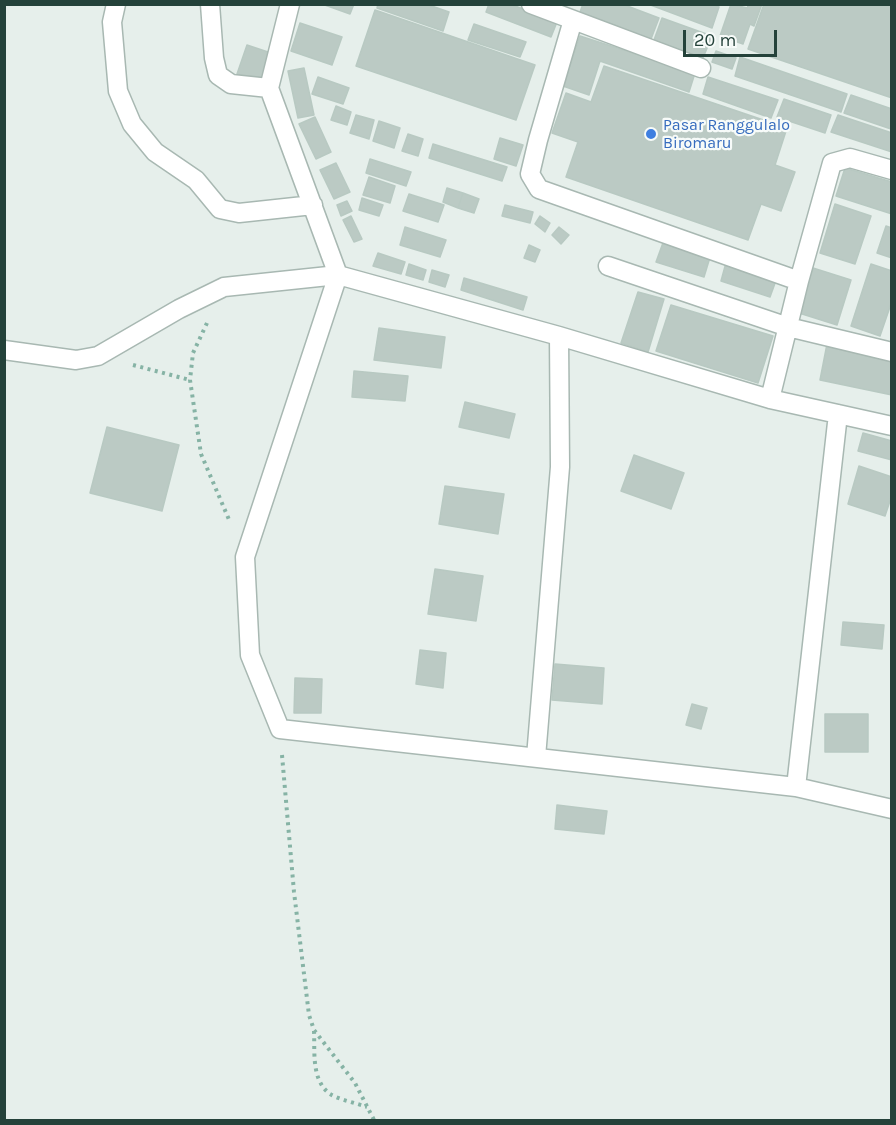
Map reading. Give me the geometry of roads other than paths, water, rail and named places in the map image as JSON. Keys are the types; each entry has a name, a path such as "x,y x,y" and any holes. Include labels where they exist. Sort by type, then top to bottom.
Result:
{"street":[{"path":"116,4 112,22 118,91 132,124 155,152 196,180 220,209 240,213 313,205"},
{"path":"210,4 214,58 218,75 231,84 269,88"},
{"path":"290,4 269,88 338,275 245,557 250,655 280,729 796,787 891,809"},
{"path":"531,4 701,68"},
{"path":"573,20 530,174 539,189 799,280"},
{"path":"770,399 799,280 832,163 850,159 891,170"},
{"path":"608,266 788,327 891,352"},
{"path":"4,350 76,360 98,356 179,309 224,287 338,275 559,336 770,399 891,426"},
{"path":"536,757 560,467 559,336"},
{"path":"796,787 838,414"}],"place":[{"name":"Pasar Ranggulalo Biromaru","path":"651,134"}]}
